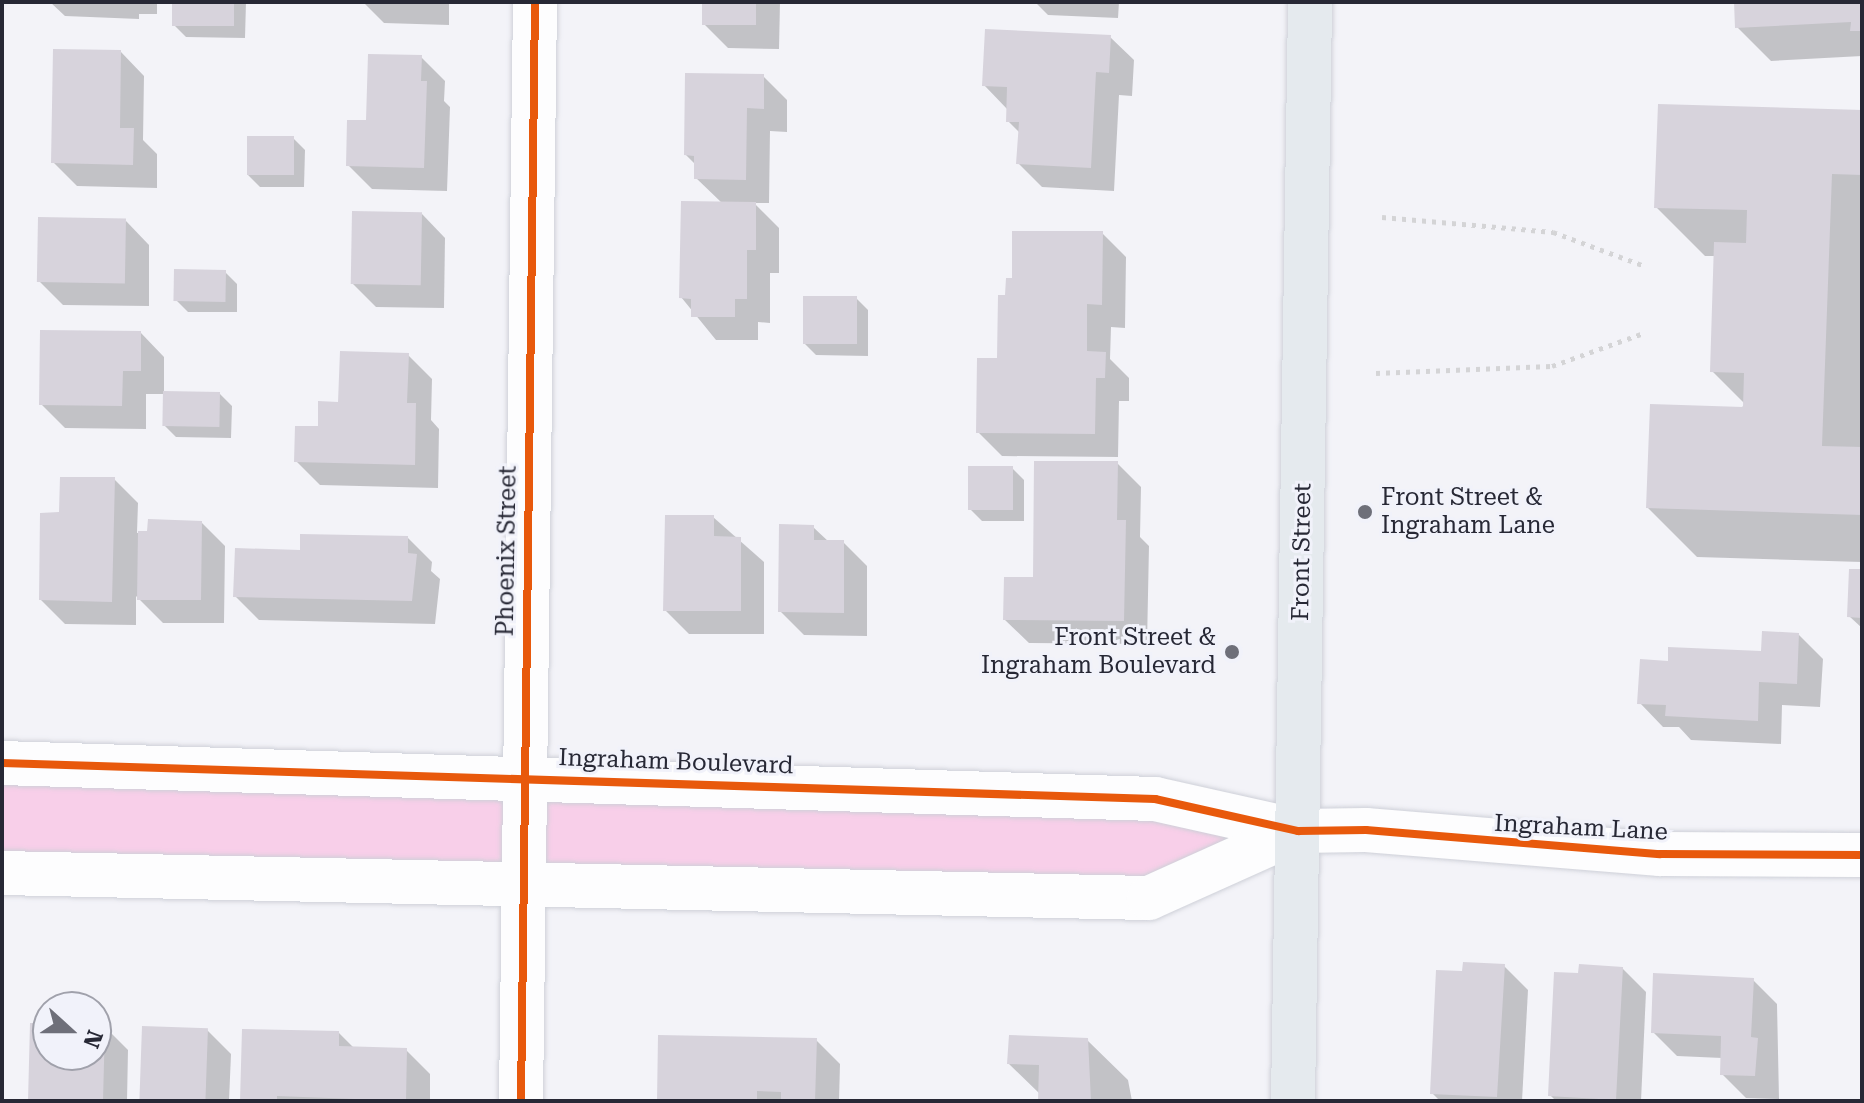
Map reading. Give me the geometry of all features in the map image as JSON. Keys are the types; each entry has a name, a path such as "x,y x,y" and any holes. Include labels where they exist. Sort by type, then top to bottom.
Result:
{"main road":[{"name":"Front Street","path":"1293,1101 1310,2"}],"street":[{"name":"Phoenix Street","path":"521,1101 535,2"},
{"name":"Ingraham Boulevard","path":"2,763 1155,799 1298,831"},
{"name":"Ingraham Lane","path":"1298,831 1366,830 1660,854 1862,855"},
{"path":"2,873 1149,898 1298,831"}],"path":[{"path":"1382,217 1553,232 1645,266"},
{"path":"1376,373 1552,366 1641,334"}],"shaded area":[{"path":"2,763 1155,799 1298,831 1149,898 2,873"}],"building":[{"path":"172,2 234,2 234,26 172,26"},
{"path":"702,2 756,2 756,25 702,25"},
{"path":"1734,2 1862,2 1862,31 1850,31 1851,22 1735,28"},
{"path":"985,29 1111,35 1109,73 1096,72 1091,168 1016,164 1019,122 1006,122 1007,87 982,86"},
{"path":"53,49 121,50 120,128 134,128 133,165 51,163"},
{"path":"368,54 422,55 421,81 427,81 424,168 346,166 347,120 366,120"},
{"path":"685,73 764,74 764,109 747,108 746,180 694,179 694,156 684,155"},
{"path":"1658,104 1862,110 1862,175 1832,174 1822,446 1862,447 1862,515 1646,508 1650,404 1743,407 1744,373 1710,372 1714,242 1746,243 1747,210 1654,208"},
{"path":"247,136 294,136 294,175 247,175"},
{"path":"681,201 756,202 756,250 747,250 747,299 735,299 735,317 691,317 691,299 679,298"},
{"path":"352,211 422,212 421,285 351,284"},
{"path":"38,217 126,219 125,284 37,282"},
{"path":"1012,231 1103,231 1102,305 1087,304 1087,351 1106,352 1105,378 1096,378 1095,434 976,433 977,358 997,358 998,295 1005,295 1006,278 1012,278"},
{"path":"174,269 226,270 225,302 173,301"},
{"path":"803,296 857,296 857,344 803,344"},
{"path":"40,330 141,331 141,371 123,371 122,406 39,405"},
{"path":"340,351 409,353 407,403 416,403 415,465 294,462 295,426 318,426 318,401 338,402"},
{"path":"163,391 220,392 219,427 162,426"},
{"path":"1034,461 1118,461 1117,520 1126,520 1124,621 1003,620 1004,577 1033,577"},
{"path":"968,466 1013,466 1013,510 968,510"},
{"path":"60,477 115,477 112,602 39,600 40,513 59,512"},
{"path":"665,515 714,515 714,536 741,537 741,611 663,611"},
{"path":"148,519 202,521 201,600 137,600 138,531 147,531"},
{"path":"779,524 814,525 814,540 844,540 844,613 778,612"},
{"path":"300,534 408,536 408,553 417,554 412,601 233,597 235,548 300,550"},
{"path":"1849,569 1862,569 1862,618 1847,617"},
{"path":"1762,631 1799,633 1797,684 1759,682 1758,721 1665,716 1666,705 1637,704 1640,659 1668,661 1668,647 1761,651"},
{"path":"1463,962 1505,964 1497,1097 1430,1094 1436,970 1462,971"},
{"path":"1579,964 1623,967 1616,1100 1548,1096 1554,972 1578,973"},
{"path":"1653,973 1754,978 1751,1037 1758,1038 1755,1076 1720,1075 1721,1036 1651,1033"},
{"path":"30,1023 32,1071 104,1071 103,1101 28,1101"},
{"path":"142,1026 208,1028 205,1101 139,1101"},
{"path":"242,1029 339,1031 339,1046 407,1048 406,1101 277,1096 277,1101 240,1101"},
{"path":"658,1035 817,1038 815,1101 781,1101 781,1092 757,1091 757,1101 657,1101"},
{"path":"1009,1035 1088,1038 1091,1101 1038,1101 1039,1065 1007,1064"}],"cycle path":[{"path":"521,1101 535,2"},
{"path":"2,763 1155,799 1298,831 1366,830 1660,854 1862,855"}],"place":[{"name":"Front Street & Ingraham Lane","path":"1365,512"},
{"name":"Front Street & Ingraham Boulevard","path":"1232,652"}]}
